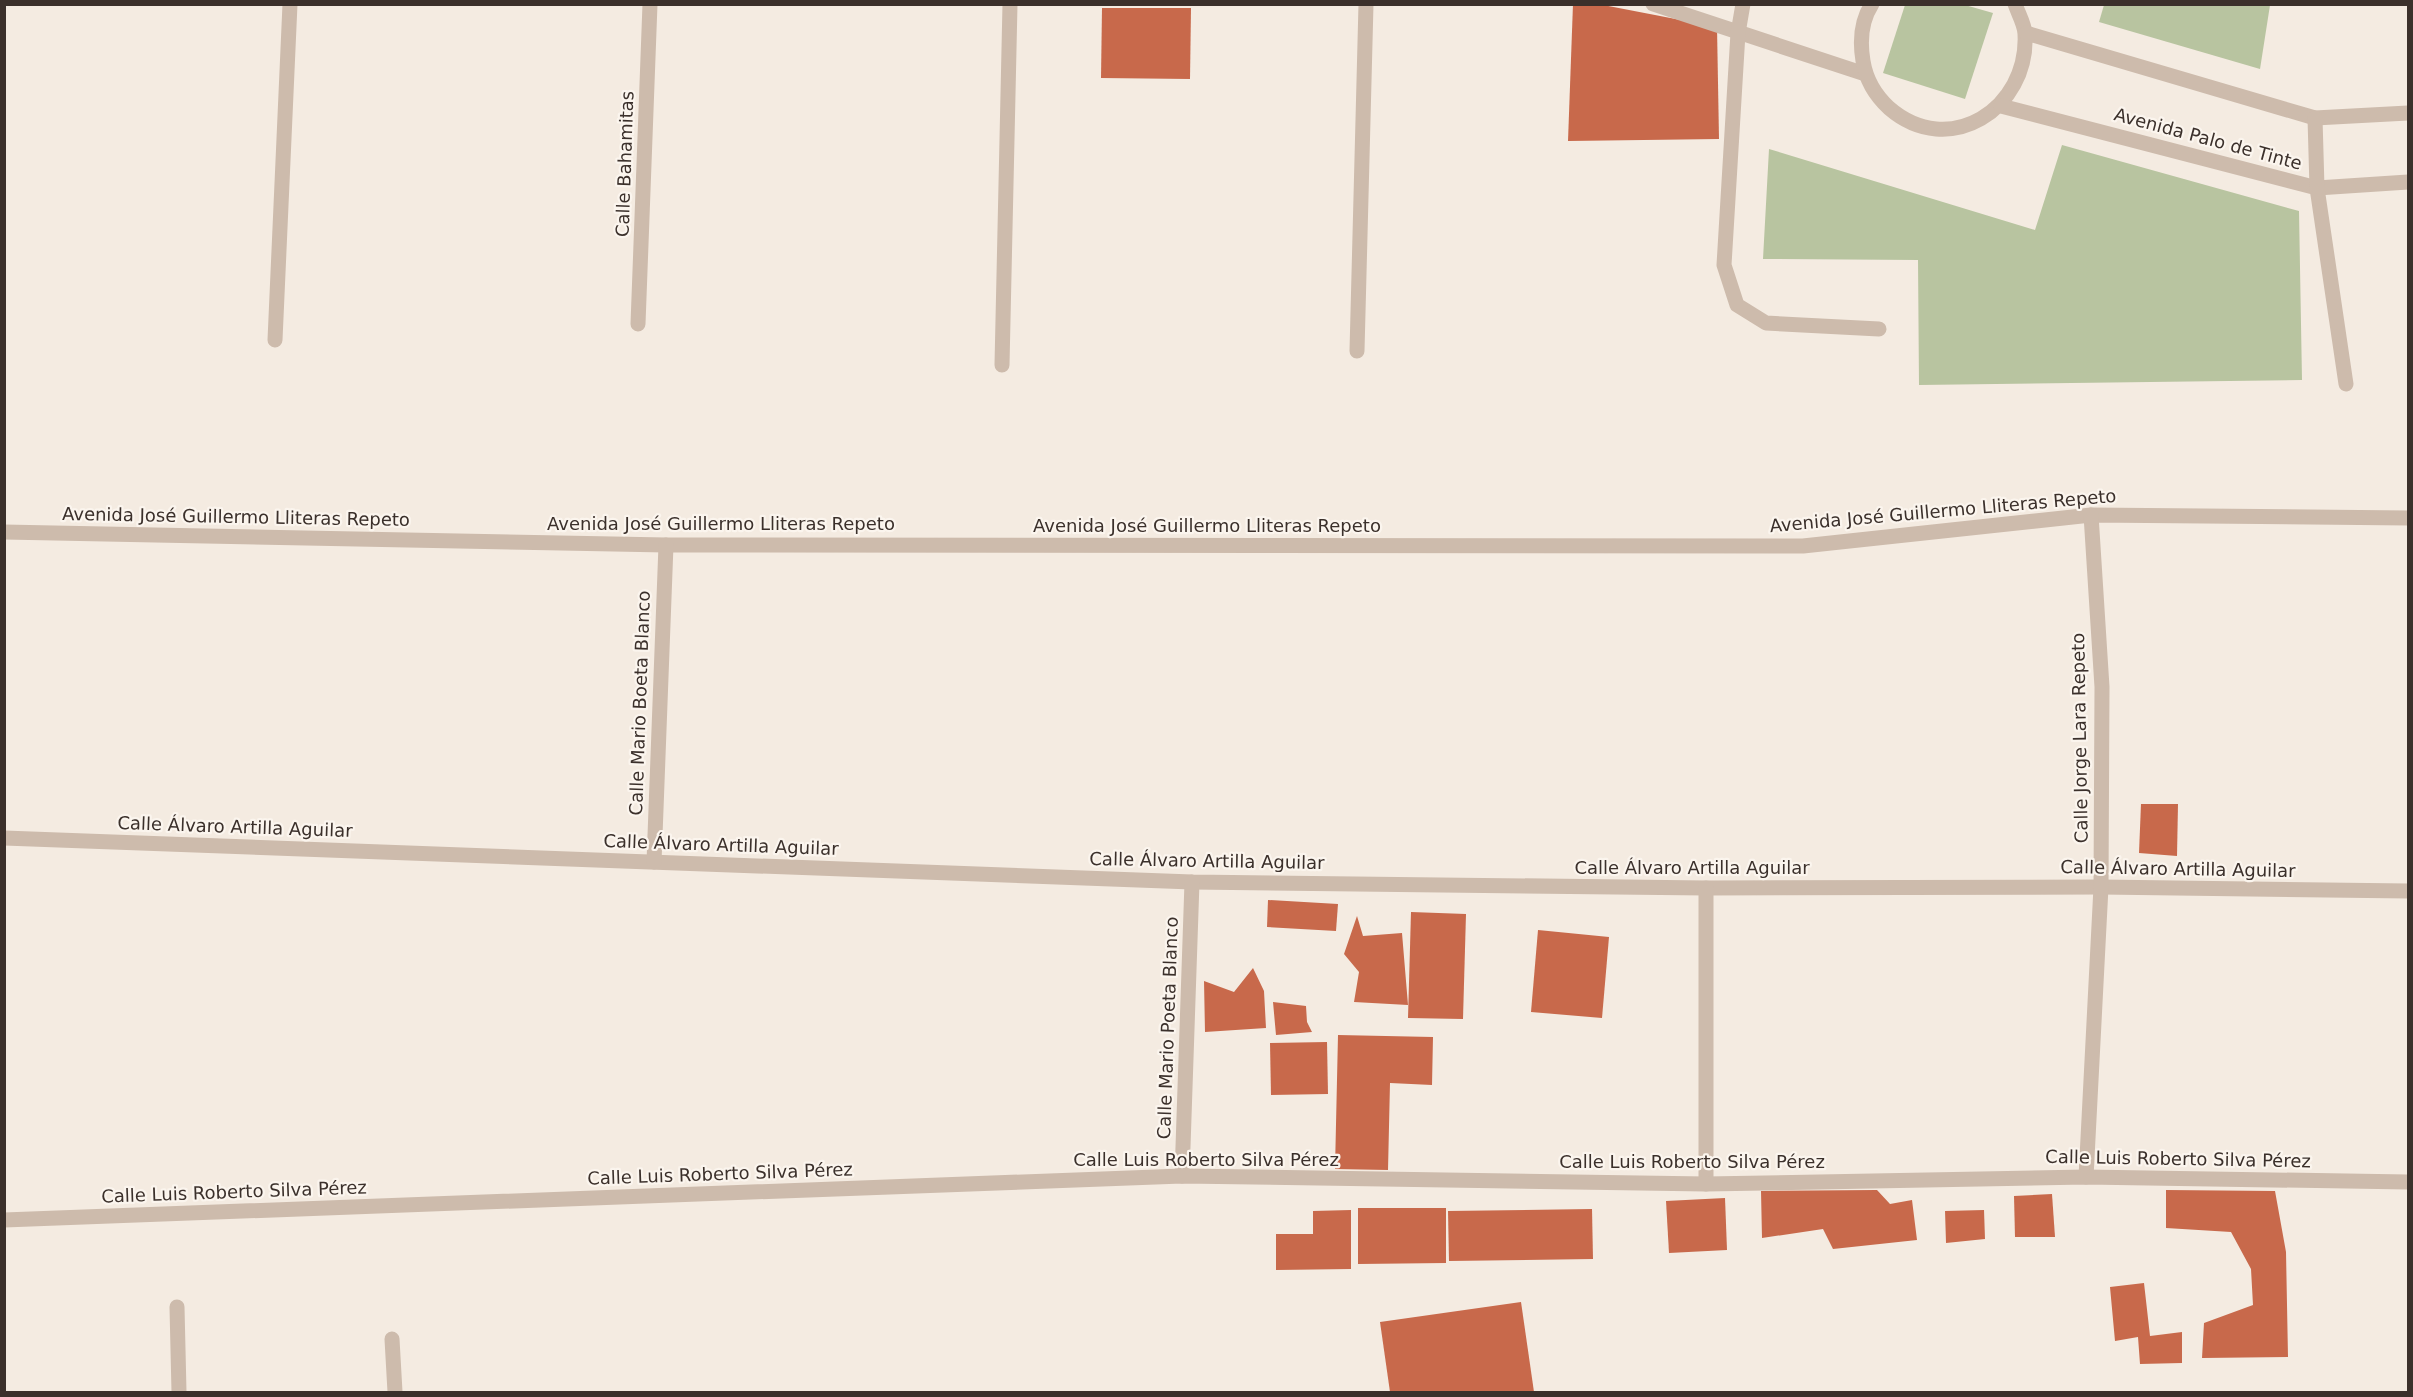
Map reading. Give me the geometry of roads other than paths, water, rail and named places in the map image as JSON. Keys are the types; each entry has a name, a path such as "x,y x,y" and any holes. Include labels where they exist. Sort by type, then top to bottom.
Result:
{"street":[{"path":"275,340 290,4"},
{"name":"Calle Bahamitas","path":"638,324 650,4"},
{"path":"1002,365 1010,4"},
{"path":"1357,351 1366,4"},
{"path":"1653,4 1865,74"},
{"path":"1743,4 1738,33 1724,265 1737,305 1766,323 1879,329"},
{"path":"1867,6 1860,41 1865,74 1878,98 1899,116 1924,127 1952,129 1977,122 2001,106 2022,72 2025,33 2015,4"},
{"path":"2025,33 2315,118 2409,113"},
{"name":"Avenida Palo de Tinte","path":"2001,106 2317,188 2409,182"},
{"path":"2315,118 2317,188 2346,384"},
{"name":"Avenida José Guillermo Lliteras Repeto","path":"4,532 666,545 1803,546 2091,515 2409,518"},
{"name":"Calle Jorge Lara Repeto","path":"2086,1177 2101,887 2102,687 2091,515"},
{"name":"Calle Mario Boeta Blanco","path":"654,862 666,545"},
{"name":"Calle Álvaro Artilla Aguilar","path":"4,838 1192,882 1706,888 2101,887 2409,891"},
{"name":"Calle Mario Poeta Blanco","path":"1182,1176 1192,882"},
{"path":"1706,888 1706,1184"},
{"name":"Calle Luis Roberto Silva Pérez","path":"4,1220 1182,1176 1706,1184 2086,1177 2409,1182"},
{"path":"177,1307 179,1392"},
{"path":"392,1339 395,1392"}]}
